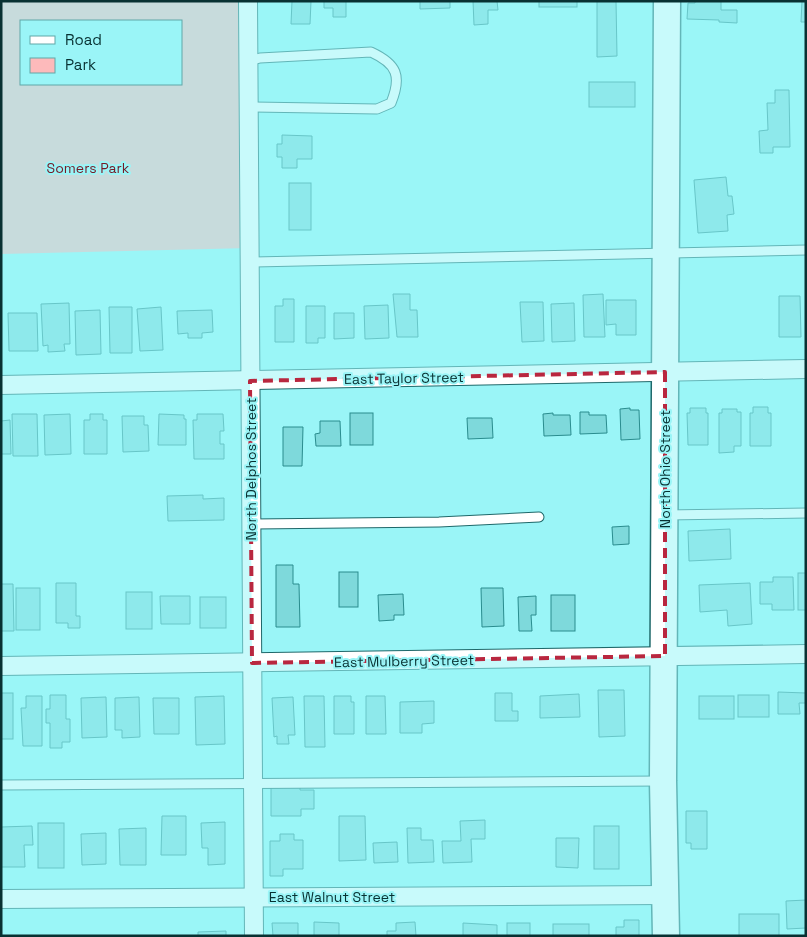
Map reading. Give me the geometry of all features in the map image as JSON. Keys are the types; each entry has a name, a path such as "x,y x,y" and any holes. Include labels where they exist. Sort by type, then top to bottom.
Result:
{"street":[{"name":"North Delphos Street","path":"248,1 254,936"},
{"name":"North Ohio Street","path":"666,936 663,895 663,780 667,1"},
{"name":"East Taylor Street","path":"1,385 806,369"},
{"name":"East Mulberry Street","path":"1,666 806,654"},
{"name":"East Walnut Street","path":"1,899 663,895"}],"lane":[{"path":"249,61 260,58 371,52 386,60 397,74 397,89 391,103 377,108 249,107"},
{"path":"250,262 806,250"},
{"path":"665,515 806,513"},
{"path":"252,524 439,522 539,517"},
{"path":"1,785 663,780"}],"highlighted area":[{"path":"665,372 665,656 252,663 250,381"}],"green space":[{"name":"Somers Park","path":"1,1 248,1 250,248 1,254"}],"building":[{"path":"292,1 311,1 310,24 291,24"},
{"path":"324,1 346,1 346,17 333,17 333,8 324,8"},
{"path":"420,1 450,1 450,8 420,9"},
{"path":"473,1 497,1 498,10 488,10 488,24 474,25"},
{"path":"539,1 577,1 577,7 539,7"},
{"path":"597,1 616,1 617,56 597,57"},
{"path":"695,1 721,1 721,10 737,10 737,23 719,22 719,20 687,19 688,3 695,3"},
{"path":"802,1 806,1 806,22 801,22"},
{"path":"589,82 635,82 635,107 589,107"},
{"path":"775,90 789,90 790,147 773,147 773,153 760,153 759,131 768,130 767,103 775,103"},
{"path":"282,135 312,136 312,159 297,159 297,168 282,168 282,157 277,157 277,144 282,144"},
{"path":"726,177 728,196 732,196 734,214 727,215 728,231 698,233 694,180"},
{"path":"289,183 311,183 311,230 289,230"},
{"path":"393,294 410,294 410,310 417,310 418,337 397,337"},
{"path":"603,294 605,337 584,337 583,295"},
{"path":"779,296 800,296 801,337 779,337"},
{"path":"283,299 294,299 294,342 275,342 275,306 283,306"},
{"path":"606,300 636,300 636,335 616,335 616,324 606,325"},
{"path":"520,302 543,302 544,341 522,342"},
{"path":"69,303 70,344 64,344 65,351 48,352 48,345 43,346 41,304"},
{"path":"574,303 575,341 552,342 551,304"},
{"path":"388,305 389,338 365,339 364,306"},
{"path":"306,306 325,306 325,338 318,338 318,343 306,343"},
{"path":"109,307 132,307 132,353 110,353"},
{"path":"161,307 163,350 140,351 137,309"},
{"path":"100,310 101,354 76,355 75,311"},
{"path":"212,310 213,332 202,333 202,338 188,338 188,333 178,334 177,311"},
{"path":"8,313 37,313 38,351 9,351"},
{"path":"334,313 354,313 354,338 334,339"},
{"path":"753,407 768,407 768,413 771,413 771,446 750,446 750,413 753,413"},
{"path":"630,408 630,410 639,410 640,439 621,440 620,409"},
{"path":"690,408 706,408 706,413 708,413 708,445 688,445 687,413 690,413"},
{"path":"722,409 737,409 737,412 741,412 741,446 734,446 734,452 719,453 719,413 722,413"},
{"path":"580,412 589,412 589,415 606,415 607,433 580,434"},
{"path":"350,413 373,413 373,445 350,445"},
{"path":"553,413 553,415 570,415 571,435 544,436 543,414"},
{"path":"12,414 37,414 38,456 13,456"},
{"path":"70,414 71,454 45,455 44,415"},
{"path":"90,414 103,414 103,420 107,420 107,454 84,454 84,420 90,420"},
{"path":"159,414 184,415 184,419 186,419 186,445 158,445"},
{"path":"197,414 223,414 224,431 220,431 220,444 224,444 224,459 194,459 193,420 197,420"},
{"path":"122,416 144,416 144,425 148,425 149,451 123,452"},
{"path":"467,418 492,418 493,438 468,439"},
{"path":"10,420 11,454 1,454 1,421"},
{"path":"320,421 340,421 341,446 316,446 315,434 320,433"},
{"path":"283,427 303,427 302,466 283,466"},
{"path":"203,495 203,499 224,498 224,520 168,521 167,496"},
{"path":"629,526 629,544 613,545 612,527"},
{"path":"730,529 731,559 689,561 688,531"},
{"path":"276,565 293,565 293,584 299,584 300,627 276,627"},
{"path":"339,572 358,572 358,607 339,607"},
{"path":"798,573 806,573 806,610 798,610"},
{"path":"773,577 793,577 794,610 772,610 772,604 760,604 760,582 773,582"},
{"path":"56,583 76,583 76,616 80,616 80,628 68,628 68,623 56,623"},
{"path":"750,583 752,624 728,626 727,610 700,612 699,585"},
{"path":"1,584 13,584 14,631 1,631"},
{"path":"16,588 40,588 40,630 16,630"},
{"path":"481,588 503,588 504,626 482,627"},
{"path":"126,592 152,592 152,629 126,629"},
{"path":"403,594 404,615 394,615 394,620 379,621 378,595"},
{"path":"551,595 575,595 575,631 551,631"},
{"path":"160,596 190,596 190,624 161,624"},
{"path":"536,596 536,615 531,615 532,631 519,631 518,597"},
{"path":"200,597 226,597 226,628 200,628"},
{"path":"598,690 624,690 625,736 599,737"},
{"path":"778,692 806,693 806,703 799,703 800,714 778,714"},
{"path":"1,693 13,693 13,739 1,739"},
{"path":"495,693 512,693 512,711 518,711 518,721 495,721"},
{"path":"579,694 580,717 540,718 540,696"},
{"path":"50,695 66,695 66,719 70,719 70,742 62,742 62,748 50,748 50,723 46,723 46,709 50,709"},
{"path":"738,695 769,695 769,717 738,717"},
{"path":"26,696 42,696 42,746 23,746 21,708 26,708"},
{"path":"224,696 225,744 196,745 195,697"},
{"path":"304,696 324,696 325,747 305,747"},
{"path":"334,696 351,696 351,702 354,702 354,734 334,734"},
{"path":"366,696 385,696 386,734 366,734"},
{"path":"699,696 734,696 734,719 699,719"},
{"path":"106,697 107,737 82,738 81,698"},
{"path":"139,697 140,737 122,738 122,730 115,730 115,698"},
{"path":"293,697 295,735 288,735 289,744 277,744 277,736 274,737 272,698"},
{"path":"153,698 179,698 179,734 154,734"},
{"path":"434,701 434,723 422,724 422,733 400,733 400,702"},
{"path":"271,786 300,786 300,790 314,790 314,809 301,809 301,816 271,816"},
{"path":"686,811 707,811 707,849 691,849 691,843 686,843"},
{"path":"162,816 186,816 186,855 161,855"},
{"path":"339,816 365,816 366,860 339,861"},
{"path":"485,820 485,839 471,839 472,862 443,863 442,841 461,841 460,821"},
{"path":"225,822 225,864 208,865 208,848 202,848 201,823"},
{"path":"38,823 64,823 64,868 38,868"},
{"path":"32,826 33,845 24,845 25,867 1,867 1,827"},
{"path":"594,826 619,826 619,869 594,869"},
{"path":"146,828 146,865 120,865 119,829"},
{"path":"407,828 421,828 421,840 433,840 434,862 408,863"},
{"path":"106,833 106,864 82,865 81,834"},
{"path":"280,834 294,834 294,840 303,840 303,869 283,869 283,876 270,876 270,841 280,841"},
{"path":"556,838 579,838 578,868 556,867"},
{"path":"397,842 398,862 374,863 373,843"},
{"path":"806,900 806,928 787,929 786,901"},
{"path":"739,914 779,914 779,936 739,936"},
{"path":"624,920 639,920 639,936 616,936 616,927 624,927"},
{"path":"314,922 339,923 339,936 314,936"},
{"path":"415,922 416,936 387,936 387,931 396,931 396,923"},
{"path":"272,923 298,923 298,936 273,936"},
{"path":"463,923 497,925 497,936 463,936"},
{"path":"507,923 530,923 530,936 507,936"},
{"path":"553,924 589,924 589,936 553,936"},
{"path":"226,931 226,936 198,936 198,932"}]}
